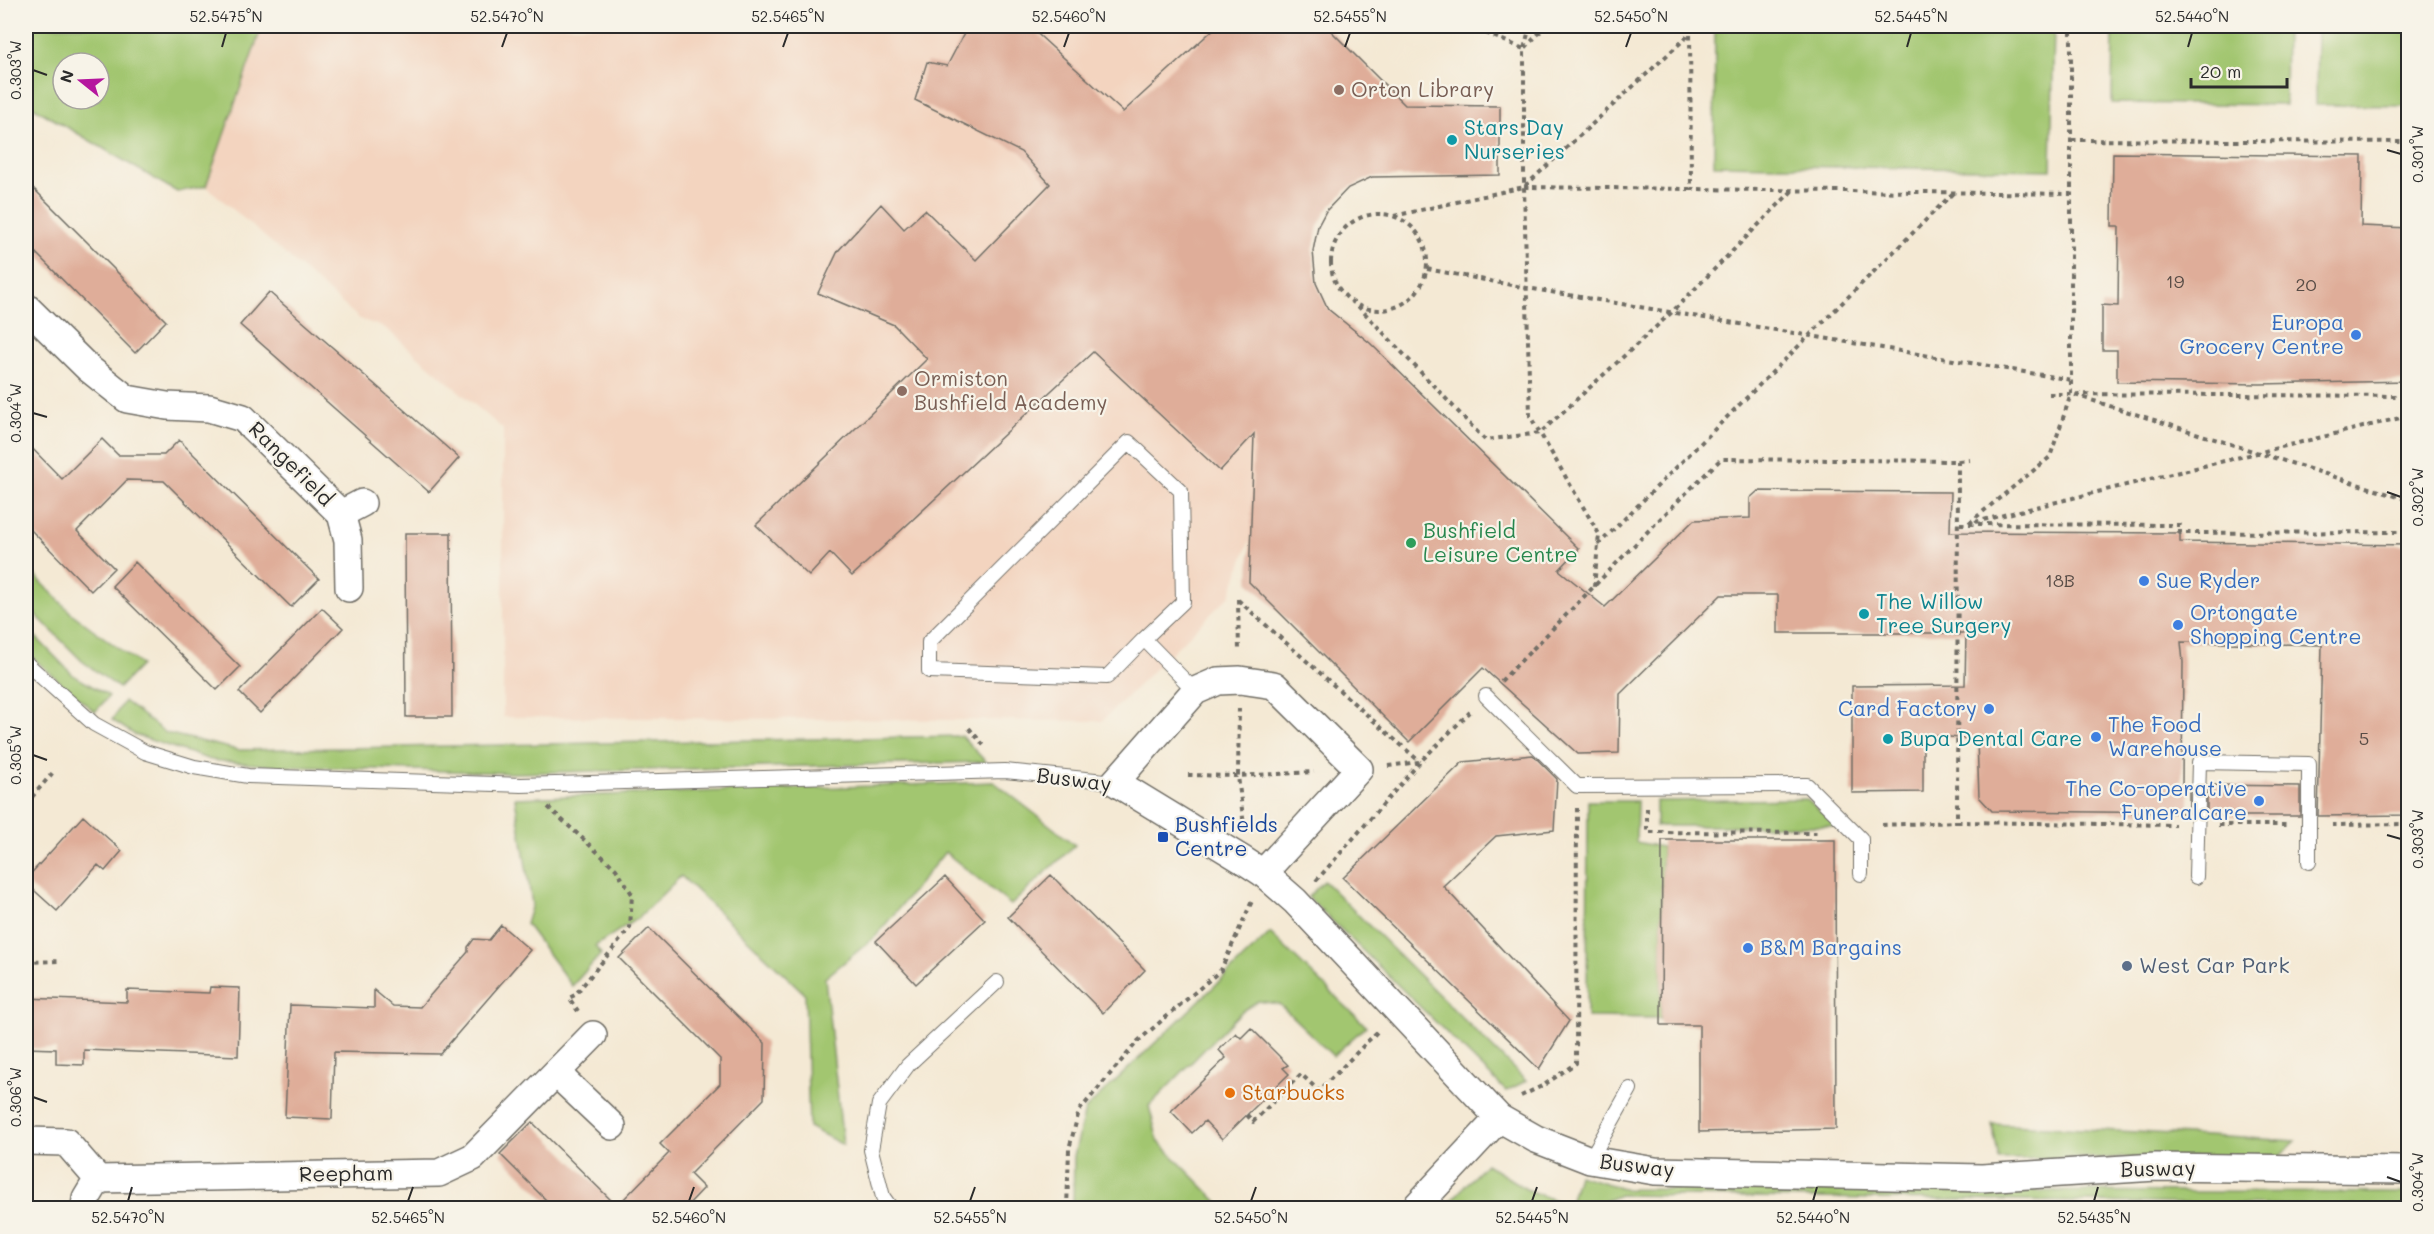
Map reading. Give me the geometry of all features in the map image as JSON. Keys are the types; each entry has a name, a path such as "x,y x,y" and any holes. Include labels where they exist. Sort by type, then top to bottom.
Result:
{"street":[{"name":"Rangefield","path":"26,307 88,368 127,399 167,406 209,408 243,417 351,508 348,540 349,588"},
{"path":"1115,782 1195,691 1218,681 1240,680 1274,686 1359,769 1263,873"},
{"name":"Busway","path":"1115,782 1263,873 1295,901 1499,1118 1536,1139 1590,1160 1655,1171 1929,1175 1982,1178 2156,1167 2409,1170"},
{"name":"Reepham","path":"98,1179 439,1173 473,1157 593,1035"},
{"path":"557,1074 612,1126"},
{"path":"1415,1209 1499,1118"},
{"path":"26,1141 66,1142 98,1179 86,1199 86,1209"}],"lane":[{"path":"1129,442 1181,491 1183,602 1144,639 1107,677 929,671 929,642 1129,442"},
{"path":"1144,639 1195,691"},
{"name":"Busway","path":"26,663 94,724 145,752 194,767 248,776 521,784 1005,771 1115,782"},
{"path":"1486,696 1577,786 1807,785 1861,839 1861,874"},
{"path":"2196,877 2199,762 2309,764 2309,862"},
{"path":"891,1209 883,1197 871,1150 879,1104 908,1065 997,982"},
{"path":"1590,1160 1630,1089"}],"path":[{"path":"1469,26 1524,49"},
{"path":"1530,26 1524,49 1524,187 1530,416 1599,534 1594,588"},
{"path":"1524,49 1546,26"},
{"path":"1690,26 1691,189"},
{"path":"1969,524 2050,457 2071,394 2071,26"},
{"path":"1524,187 1690,34"},
{"path":"2072,140 2409,142"},
{"path":"1394,216 1524,187 2071,194"},
{"path":"1358,306 1380,310 1402,305 1418,290 1427,269 1426,252 1420,236 1409,224 1394,216 1378,213 1361,217 1347,226 1336,239 1331,255 1331,272 1337,286 1346,298 1358,306 1485,440 1540,433 1671,313 1793,190"},
{"path":"1598,545 1954,193"},
{"path":"1427,269 1671,313 2072,380"},
{"path":"2049,394 2409,396"},
{"path":"2071,394 2409,500"},
{"path":"1969,524 2409,416"},
{"path":"1311,888 1420,762 1721,459 1970,460"},
{"path":"1647,786 1647,832 1844,833 1868,825 1957,822 1960,524 1958,461"},
{"path":"1960,524 2180,525 2180,533 2409,532"},
{"path":"1245,835 1238,776 1240,680 1238,599 1420,762"},
{"path":"1188,775 1238,776 1359,769 1420,762"},
{"path":"26,804 55,770"},
{"path":"521,784 616,869 632,894 630,928 575,995 569,998 593,1035"},
{"path":"1499,1118 1518,1098 1544,1085 1576,1063 1577,786"},
{"path":"1067,1209 1069,1149 1078,1112 1138,1041 1221,970 1253,898"},
{"path":"26,962 62,961"},
{"path":"1247,1114 1253,1122 1301,1074 1319,1091 1398,1010"}],"shaded area":[{"name":"Ormiston Bushfield Academy","path":"262,26 1323,26 1273,76 1372,177 1348,188 1326,211 1318,226 1313,251 1316,283 1328,309 1381,354 1252,492 1251,536 1230,595 1102,721 503,717 503,429 385,328 360,319 206,186"}],"green space":[{"path":"26,26 262,26 206,186 177,192 26,103"},
{"path":"1715,26 2054,26 2051,170 1714,165"},
{"path":"2113,26 2286,26 2285,105 2112,103"},
{"path":"2317,26 2408,26 2408,106 2316,105"},
{"path":"26,566 71,613 141,665 119,688 82,661 26,605"},
{"path":"26,627 73,675 109,696 95,712 26,652"},
{"path":"124,701 166,733 238,750 962,736 986,762 514,773 273,766 211,760 135,735 112,720"},
{"path":"994,782 1075,845 1011,905 945,852 876,936 825,978 843,1145 809,1127 805,994 681,876 638,918 595,946 601,954 572,986 526,924 532,904 515,798"},
{"path":"1807,799 1837,826 1656,826 1656,801"},
{"path":"1588,801 1637,801 1636,842 1662,847 1661,1018 1587,1017"},
{"path":"1324,881 1526,1081 1506,1091 1308,897"},
{"path":"1270,933 1366,1026 1333,1056 1279,1004 1258,1001 1242,1011 1149,1106 1158,1141 1224,1208 1073,1208 1074,1156 1085,1110"},
{"path":"1992,1124 2296,1141 2280,1156 1999,1159"},
{"path":"1486,1164 1526,1189 1569,1206 1578,1175 1626,1189 2408,1193 2408,1207 1620,1195 1588,1208 1444,1208"}],"building":[{"path":"968,26 1029,26 1123,112 1217,26 1326,26 1405,105 1500,106 1500,175 1372,177 1348,188 1326,211 1318,226 1313,251 1316,283 1328,309 1370,343 1579,549 1559,570 1605,607 1694,520 1750,518 1750,498 1758,491 1951,492 1950,532 2180,533 2180,542 2409,545 2409,815 2318,816 2322,645 2181,642 2183,662 2182,785 2189,785 2189,813 1992,811 1979,797 1977,740 1923,734 1923,792 1852,793 1852,686 1965,685 1966,633 1778,633 1778,595 1721,595 1620,694 1619,753 1578,754 1483,668 1409,742 1249,582 1254,434 1220,471 1093,352 852,576 830,553 809,576 756,525 927,359 894,325 818,293 838,251 881,204 904,229 925,210 976,260 1050,184 1021,152 915,100 927,62 947,66"},
{"path":"2113,153 2362,156 2361,226 2409,228 2409,381 2260,384 2117,382 2117,350 2102,350 2102,305 2118,306 2119,226 2112,226"},
{"path":"26,181 166,321 135,353 26,243"},
{"path":"269,292 459,458 429,492 240,325"},
{"path":"102,439 118,455 164,455 179,440 319,579 291,607 164,481 127,480 77,531 114,568 91,591 26,525 26,442 62,479"},
{"path":"405,533 451,533 452,717 406,717"},
{"path":"135,562 240,667 217,690 112,586"},
{"path":"322,608 343,628 260,713 239,692"},
{"path":"1533,755 1557,779 1554,830 1496,836 1443,886 1569,1021 1539,1069 1343,878 1463,762"},
{"name":"The Co-operative Funeralcare","path":"2207,785 2300,786 2300,816 2221,816 2221,814 2207,813"},
{"path":"83,816 122,851 105,871 98,865 57,911 26,883 26,879"},
{"name":"B&M Bargains","path":"1662,840 1835,840 1836,1129 1699,1132 1699,1025 1661,1025"},
{"path":"1051,875 1145,970 1103,1013 1008,917"},
{"path":"945,877 985,920 916,984 876,941"},
{"path":"501,925 530,950 440,1054 334,1052 332,1119 285,1117 290,1005 374,1008 374,990 393,1006 420,1007 468,952 468,947 474,939 489,940"},
{"path":"649,928 765,1043 764,1099 690,1174 704,1188 684,1209 555,1209 500,1154 532,1122 617,1206 669,1153 660,1144 720,1084 720,1059 619,958"},
{"path":"210,987 240,988 238,1056 84,1050 84,1065 56,1064 56,1049 26,1048 26,998 127,1002 127,990 209,993"},
{"name":"Starbucks","path":"1251,1028 1288,1065 1283,1068 1289,1074 1222,1139 1205,1121 1192,1133 1171,1111 1226,1058 1219,1050 1236,1033 1241,1038"}],"place":[{"name":"Orton Library","path":"1339,90"},
{"name":"Stars Day Nurseries","path":"1452,140"},
{"name":"Europa Grocery Centre","path":"2356,335"},
{"name":"Ormiston Bushfield Academy","path":"902,391"},
{"name":"Bushfield Leisure Centre","path":"1411,543"},
{"name":"Sue Ryder","path":"2144,581"},
{"name":"The Willow Tree Surgery","path":"1864,614"},
{"name":"Ortongate Shopping Centre","path":"2178,625"},
{"name":"Card Factory","path":"1989,709"},
{"name":"The Food Warehouse","path":"2096,737"},
{"name":"Bupa Dental Care","path":"1888,739"},
{"name":"The Co-operative Funeralcare","path":"2259,801"},
{"name":"Bushfields Centre","path":"1163,837"},
{"name":"B&M Bargains","path":"1748,948"},
{"name":"West Car Park","path":"2127,966"},
{"name":"Starbucks","path":"1230,1093"}]}
